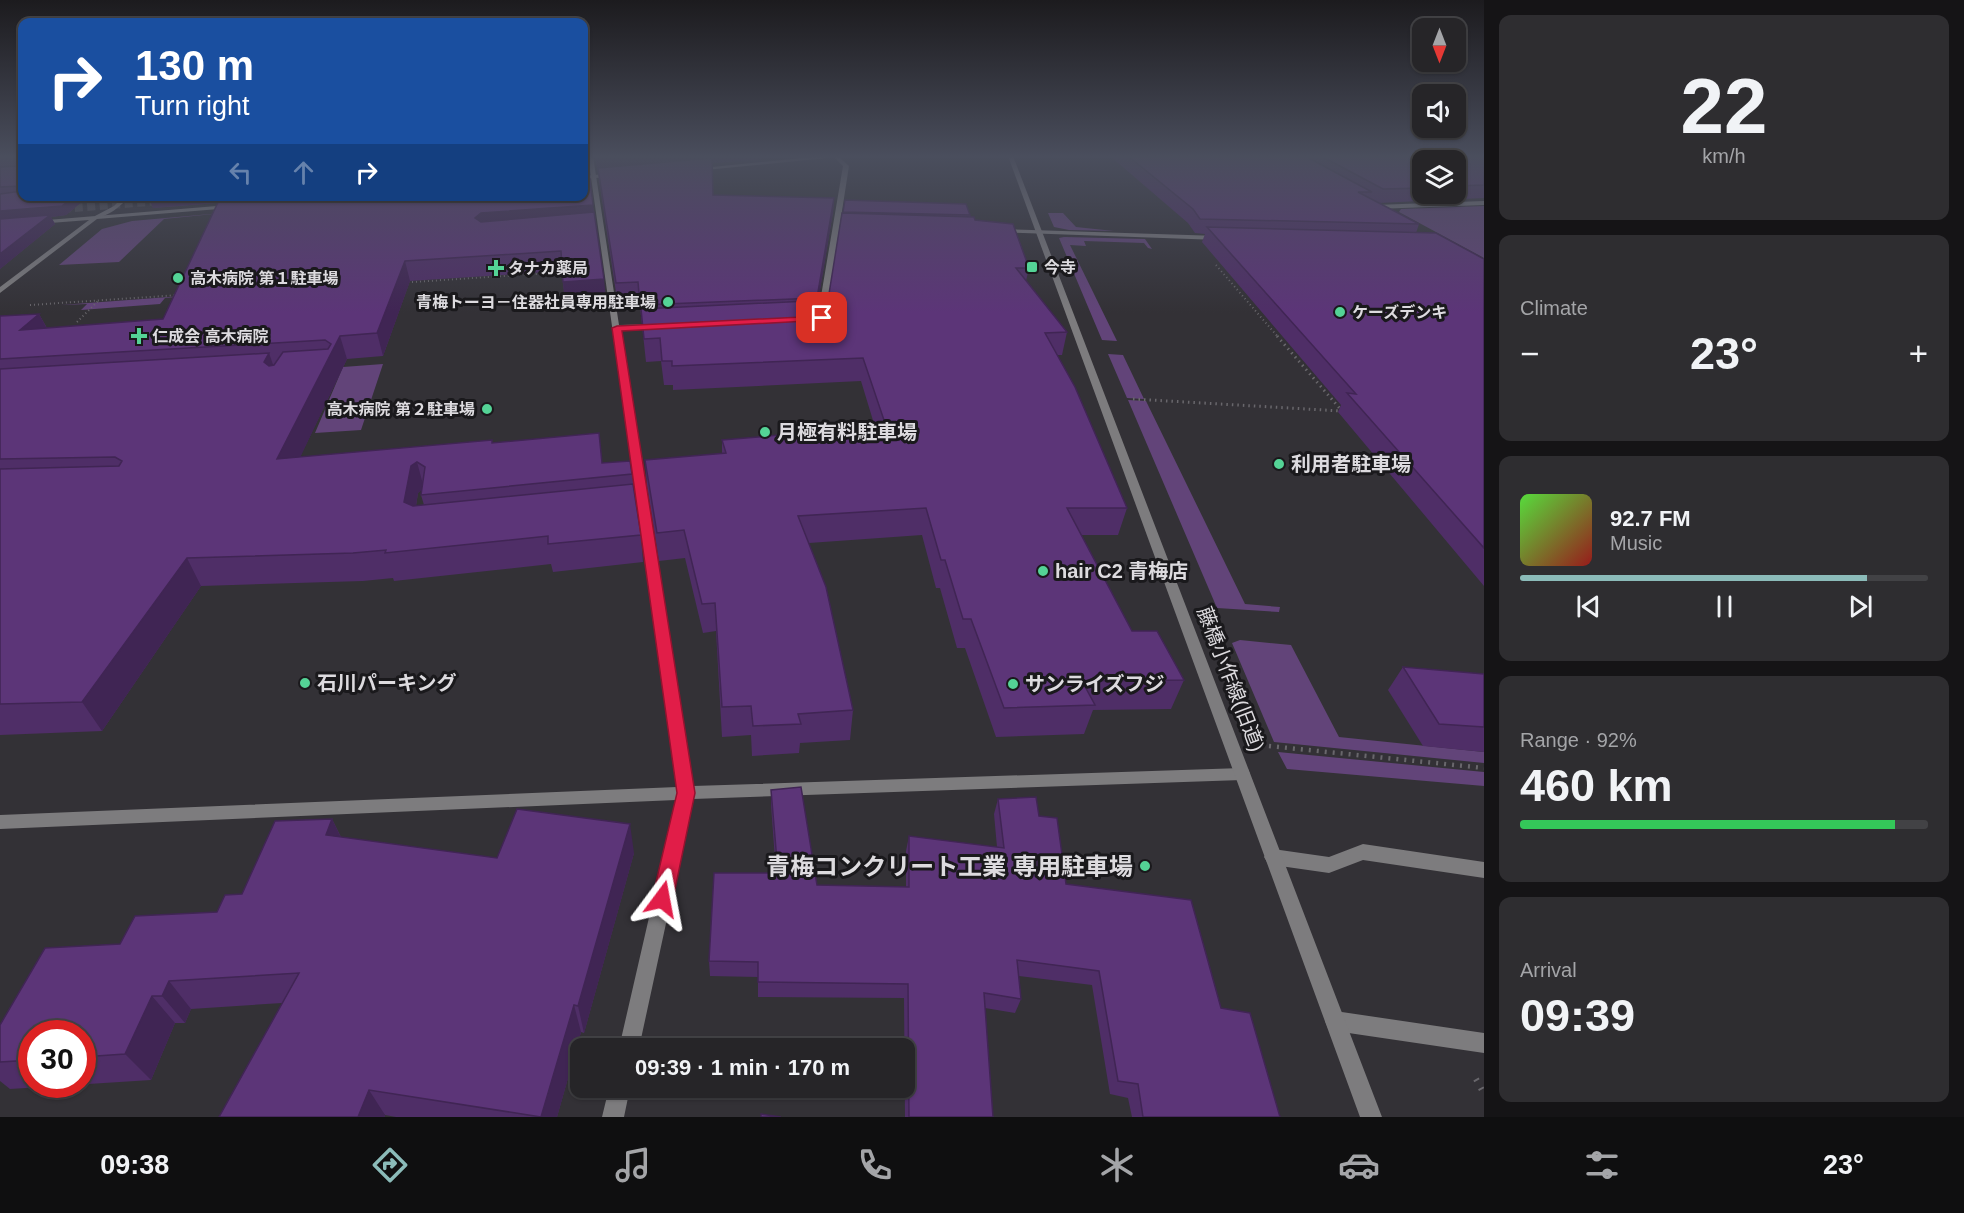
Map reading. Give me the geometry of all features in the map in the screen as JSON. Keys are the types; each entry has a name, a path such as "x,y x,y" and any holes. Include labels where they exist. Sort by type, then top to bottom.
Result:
{"street":[{"path":"0,291 105,208"},
{"path":"96,217 114,208"},
{"path":"26,223 207,208"},
{"path":"593,208 596,228 608,269 637,506 686,793 631,1038"},
{"path":"810,319 822,318 842,208"},
{"name":"藤橋小作線(旧道)","path":"1029,208 1371,1117"},
{"path":"1377,208 1385,212"},
{"path":"993,231 1227,238"},
{"path":"617,328 664,326"},
{"path":"0,822 686,793 1242,774"},
{"path":"1273,857 1329,864 1363,852 1484,870"},
{"path":"1335,1022 1484,1043"},
{"path":"613,1117 618,1098"}],"path":[{"path":"1193,237 1349,420"},
{"path":"411,282 608,269"},
{"path":"22,303 31,302 28,305 187,294"},
{"path":"77,322 99,300"},
{"path":"1128,399 1341,408"},
{"path":"1269,746 1484,768"}],"shaded area":[{"path":"1484,208 1484,258 1399,212 1401,209"},
{"path":"233,212 164,219 119,262 59,265 102,229 132,221"},
{"path":"1048,213 1063,213 1076,227 1114,231 1069,230 1054,227"},
{"path":"1059,238 1145,239 1152,249 1144,243 1084,241 1086,246 1070,245 1117,341 1102,340"},
{"path":"196,295 165,298 160,304 81,310 87,304 61,305"},
{"path":"1108,354 1123,355 1144,399 1127,398"},
{"path":"383,364 361,430 315,433 343,367"},
{"path":"1128,400 1146,401 1245,604 1280,607 1279,612 1217,608"},
{"path":"1240,640 1291,645 1339,737 1484,752 1484,763 1274,742 1232,643"},
{"path":"1278,752 1484,772 1484,786 1287,769"}],"building":[{"path":"0,208 36,208 0,211"},
{"path":"215,208 549,208 481,213 475,218 481,222 594,212 604,279 563,282 561,251 405,261 377,333 340,336 277,459 599,433 602,463 630,461 632,474 421,495 425,467 417,462 411,466 404,502 413,506 633,484 641,535 548,544 548,536 385,553 386,550 187,558 82,702 0,704 0,469 119,466 122,461 115,457 0,459 0,369 269,353 264,362 269,366 274,365 283,352 328,349 331,344 325,340 0,359 0,316 39,314 20,330 163,319"},
{"path":"604,208 832,208 817,298 640,305 638,282 616,283"},
{"path":"844,208 968,208 970,215 843,212"},
{"path":"1389,208 1419,224 1200,219 1193,209"},
{"path":"842,213 974,217 975,220 1013,224 1029,268 1016,268 1067,332 1045,333 1075,387 1127,508 1067,508 1132,631 1157,631 1184,680 1082,681 1095,705 1004,708 971,619 963,619 945,560 941,560 926,508 798,516 826,587 853,710 798,714 801,724 753,726 751,706 722,707 715,603 702,604 684,530 657,533 645,460 726,453 722,440 886,426 863,358 672,366 672,361 662,361 660,338 644,339 641,309 828,300"},
{"path":"50,215 0,254 0,219"},
{"path":"1207,227 1436,233 1484,259 1484,548 1347,393 1356,394"},
{"path":"1403,667 1484,674 1484,727 1439,724"},
{"path":"801,787 817,885 909,887 909,836 1004,848 998,799 1036,797 1039,816 1057,818 1066,884 1191,900 1221,1008 1250,1013 1280,1117 1143,1117 1138,1084 1118,1081 1099,971 1017,960 1021,999 984,993 993,1117 909,1117 909,1098 915,1098 915,1038 908,1038 908,984 758,982 758,962 709,961 714,873 778,873 771,790"},
{"path":"517,809 630,824 578,1006 574,1005 541,1117 369,1090 358,1117 219,1117 299,973 169,981 162,996 152,996 125,1054 96,1056 96,1020 18,1020 18,1061 0,1062 0,1025 45,948 120,944 135,916 217,912 225,895 242,894 275,821 332,819 326,835 497,858"},
{"path":"761,1114 781,1117 761,1117"}],"tunnel":[{"path":"0,214 72,208"}],"place":[{"name":"今寺","path":"1032,267"},
{"name":"タナカ薬局","path":"496,268"},
{"name":"高木病院 第１駐車場","path":"178,278"},
{"name":"青梅トーヨ－住器社員専用駐車場","path":"668,302"},
{"name":"ケーズデンキ","path":"1340,312"},
{"name":"仁成会 高木病院","path":"139,336"},
{"name":"高木病院 第２駐車場","path":"487,409"},
{"name":"月極有料駐車場","path":"765,432"},
{"name":"利用者駐車場","path":"1279,464"},
{"name":"hair C2 青梅店","path":"1043,571"},
{"name":"石川パーキング","path":"305,683"},
{"name":"サンライズフジ","path":"1013,684"},
{"name":"青梅コンクリート工業 専用駐車場","path":"1145,866"}],"route":[{"path":"662,899 686,793 617,328 822,318"}]}
